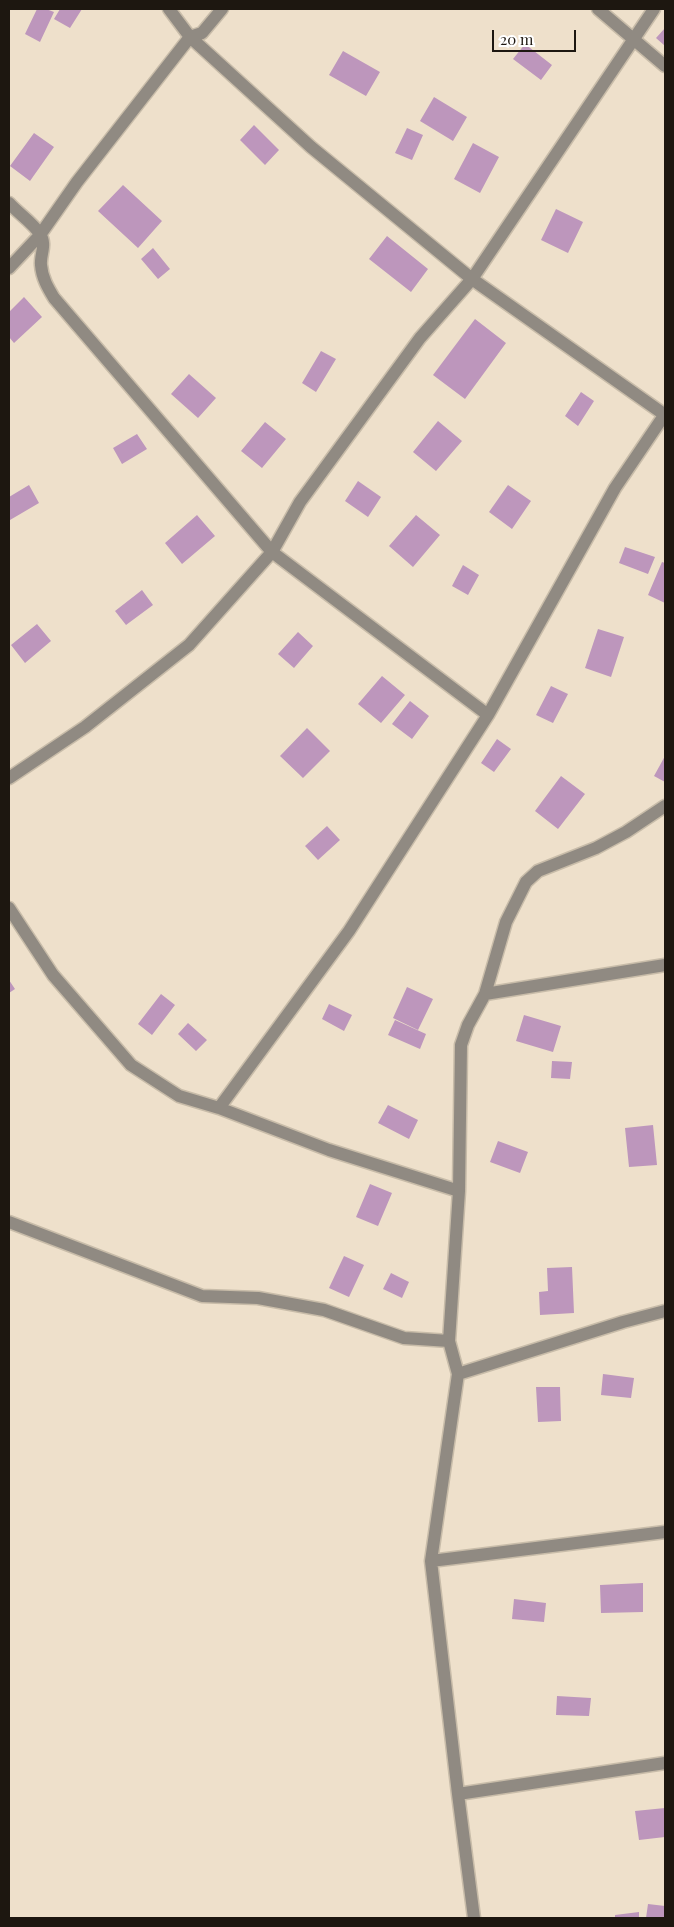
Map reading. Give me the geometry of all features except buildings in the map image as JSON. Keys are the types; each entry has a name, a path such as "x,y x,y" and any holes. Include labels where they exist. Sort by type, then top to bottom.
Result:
{"street":[{"path":"169,9 190,37 311,147 472,279 665,415 615,488 488,715 349,931 218,1108"},
{"path":"9,268 40,235 77,182 190,37 202,33 222,9"},
{"path":"598,9 665,66"},
{"path":"9,778 85,727 189,646 272,552 300,502 420,338 472,279 654,9"},
{"path":"9,204 40,235 44,247 41,266 44,280 54,298 272,552 488,715"},
{"path":"474,1918 431,1560 458,1374 449,1341 459,1191 461,1044 468,1025 485,994 506,922 526,882 538,871 596,848 626,832 665,806"},
{"path":"9,908 53,975 130,1065 179,1096 218,1108 329,1150 459,1191"},
{"path":"485,994 665,965"},
{"path":"9,1222 202,1296 258,1298 324,1310 404,1338 449,1341"},
{"path":"458,1374 623,1322 665,1311"},
{"path":"431,1560 665,1532"},
{"path":"458,1794 665,1763"}]}
